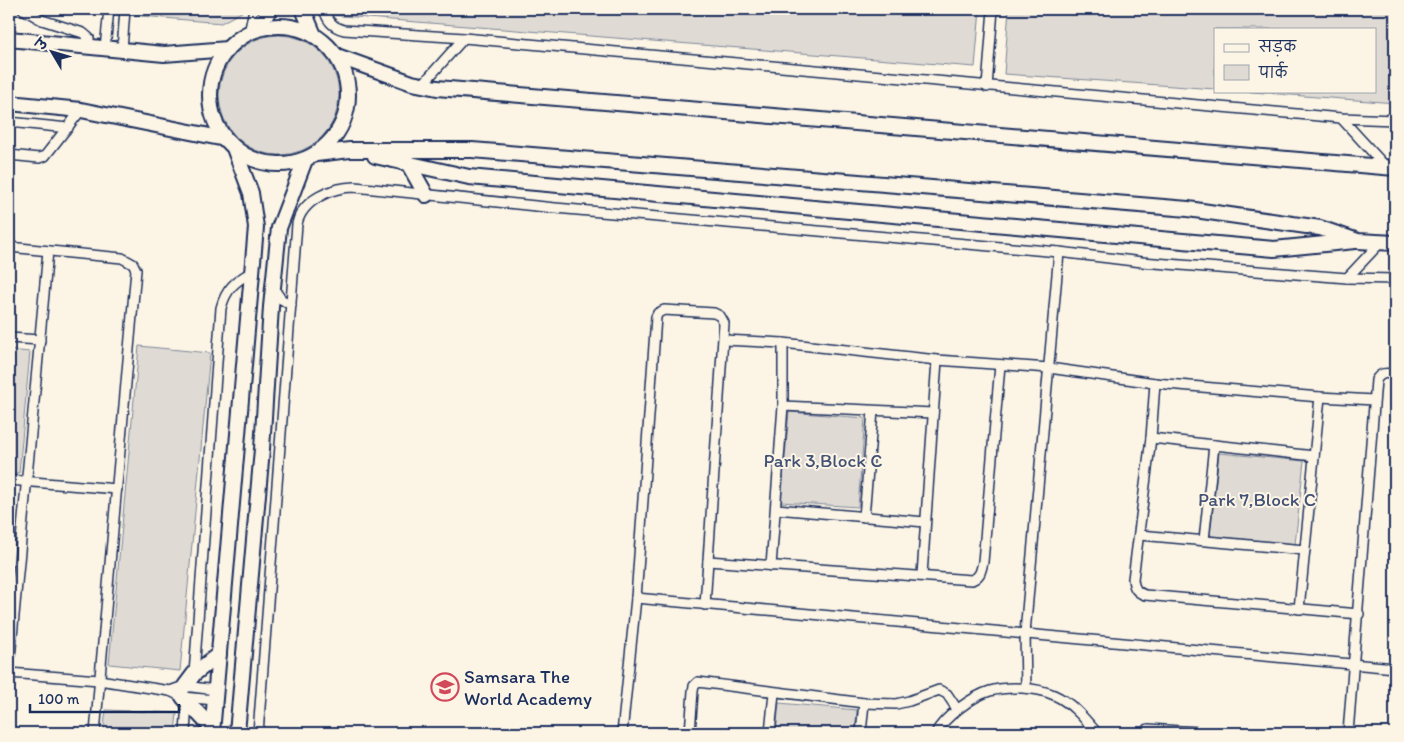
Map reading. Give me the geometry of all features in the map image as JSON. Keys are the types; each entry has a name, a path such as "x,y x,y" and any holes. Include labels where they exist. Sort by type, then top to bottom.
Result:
{"main road":[{"path":"212,731 256,226 251,193 230,144 211,107 211,81 218,64 228,49 253,32 270,9"},
{"path":"303,9 314,35"},
{"path":"237,733 262,449 272,288 279,228 310,157 334,138 347,110 348,91 343,69 337,56 314,35 306,31 282,26 253,32"},
{"path":"9,39 164,54 228,49"},
{"path":"337,56 422,85 437,88 624,102 1204,154 1391,168"},
{"path":"9,103 81,110 230,144 248,158 267,164 279,165 350,150 472,150 1188,209 1320,228 1358,241"},
{"path":"350,150 469,177 1274,249 1358,241 1395,243"},
{"path":"408,163 426,195"},
{"path":"212,731 181,694 194,674 219,654"}],"street":[{"path":"23,9 36,18 84,33 89,38 89,46"},
{"path":"105,48 109,9"},
{"path":"122,50 125,9"},
{"path":"253,32 254,9"},
{"path":"324,9 327,18 337,28 1342,118 1395,120"},
{"path":"987,87 993,9"},
{"path":"422,85 464,38"},
{"path":"9,155 39,158 45,156 81,110"},
{"path":"1342,118 1391,168"},
{"path":"9,122 68,128"},
{"path":"258,733 297,224 299,216 309,203 319,196 349,187 1059,252 1142,262 1347,278 1395,279"},
{"path":"1347,278 1380,242"},
{"path":"9,248 122,258 133,264 136,270 94,733"},
{"path":"48,250 26,481 13,571 9,671 99,680 181,694 215,695"},
{"path":"1026,688 1025,633 1059,252"},
{"path":"194,674 221,308 227,291 236,282 252,272"},
{"path":"272,288 282,299 291,305"},
{"path":"622,733 636,598 656,317 658,313 664,310 714,314 720,316 724,324 705,605"},
{"path":"9,338 40,340"},
{"path":"724,340 783,343 937,360 1049,368 1155,383 1320,398 1374,400"},
{"path":"771,566 783,406 783,343"},
{"path":"922,575 937,360"},
{"path":"708,561 972,580 980,575 984,562 1000,364"},
{"path":"1348,733 1359,614 1376,380 1379,375 1395,374"},
{"path":"1155,383 1151,438 1133,578 1134,586 1138,593 1299,610 1359,614"},
{"path":"1299,610 1320,398"},
{"path":"783,406 933,413"},
{"path":"864,517 873,411"},
{"path":"1151,438 1314,456"},
{"path":"1204,540 1214,445"},
{"path":"9,480 117,489"},
{"path":"776,508 925,522"},
{"path":"1140,535 1305,550"},
{"path":"636,598 1395,668"},
{"path":"690,733 693,691 694,686 698,682 864,703 903,703 939,690 947,694 957,709"},
{"path":"936,733 957,709 989,691 1026,688 1054,695 1078,711 1097,733"},
{"path":"770,733 774,693"},
{"path":"181,694 185,733"},
{"path":"861,733 864,703"},
{"path":"1148,729 1215,733"}],"green space":[{"path":"62,9 247,9 221,23"},
{"path":"331,9 980,9 975,67 330,15"},
{"path":"1009,9 1395,9 1395,103 1252,92 1376,92 1376,28 1214,28 1214,89 1004,74"},
{"path":"279,35 302,39 322,52 335,72 339,95 335,118 322,138 302,151 279,155 256,151 236,138 223,118 219,95 223,72 236,52 256,39"},
{"path":"139,346 210,353 180,671 109,664"},
{"path":"9,350 30,352 19,473 9,472"},
{"name":"Park 3,Block C","path":"789,412 865,418 858,507 781,502"},
{"name":"Park 7,Block C","path":"1219,453 1304,461 1295,544 1210,536"},
{"path":"779,703 857,710 855,733 776,733"},
{"path":"106,710 177,713 175,733 103,733"}],"place":[{"name":"Samsara The World Academy","path":"445,687"}]}
